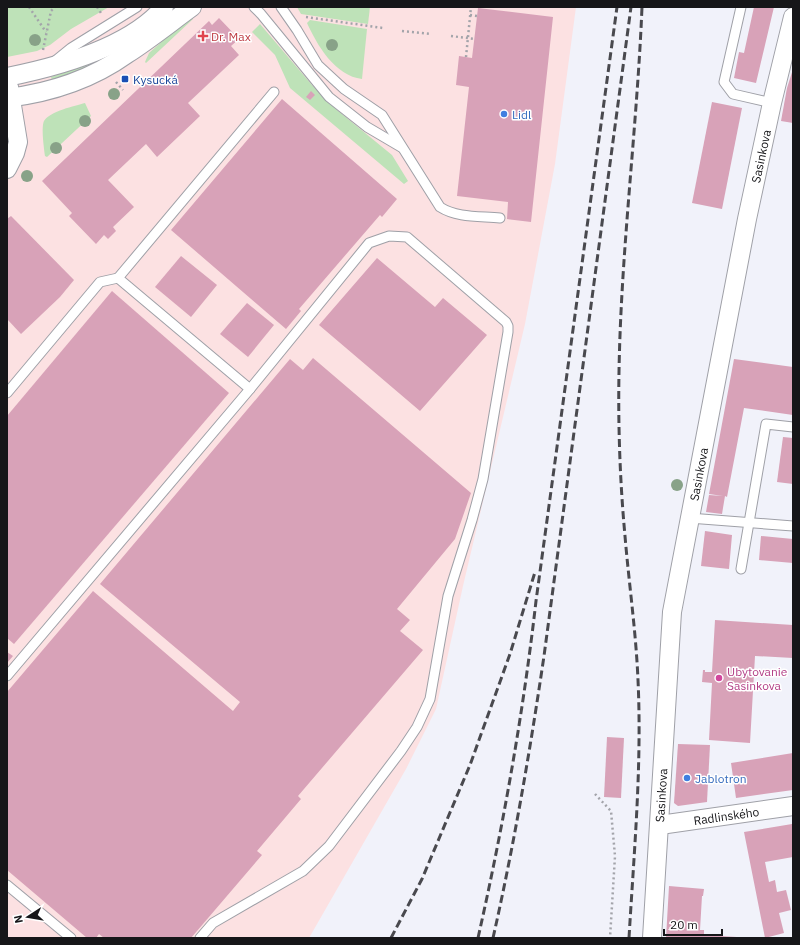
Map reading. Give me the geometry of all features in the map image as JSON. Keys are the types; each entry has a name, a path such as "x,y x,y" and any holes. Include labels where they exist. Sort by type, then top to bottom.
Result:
{"street":[{"path":"7,169 16,153 18,142 9,98 7,78 43,62 98,50 118,41 138,29 160,12 164,7"},
{"path":"9,98 51,90 97,71 126,55 192,7"},
{"name":"Sasinkova","path":"652,938 672,612 748,219 772,103 793,17"},
{"name":"Radlinského","path":"660,826 793,806"}],"lane":[{"path":"43,62 71,48 137,7"},
{"path":"254,7 329,96 367,127 402,147"},
{"path":"281,7 318,65 344,89 382,115 440,207 455,214 500,218"},
{"path":"741,7 724,82 733,94 772,103"},
{"path":"7,393 100,282 118,278 274,92"},
{"path":"7,676 250,390 369,243 389,236 407,237 506,322 508,326 483,478 472,520 448,596 430,699 417,727 401,751 329,846 303,871 213,923 200,938"},
{"path":"118,278 250,390"},
{"path":"741,569 766,424 793,427"},
{"path":"689,518 793,526"},
{"path":"7,885 71,938"}],"path":[{"path":"29,7 46,33"},
{"path":"43,62 46,33 51,11 55,7"},
{"path":"466,57 471,7"},
{"path":"470,15 477,16"},
{"path":"305,17 383,28"},
{"path":"402,30 431,34"},
{"path":"451,36 474,39"},
{"path":"115,82 123,90"},
{"path":"595,794 610,811 615,856 610,938"}],"shaded area":[{"path":"7,7 576,7 555,164 525,324 463,586 436,709 406,769 309,938 7,938"}],"green space":[{"path":"7,7 109,7 71,29 50,45 37,51 7,57"},
{"path":"297,7 370,7 368,24 301,14"},
{"path":"192,17 193,19 146,63 145,62 149,53"},
{"path":"310,20 367,29 362,79 352,77 335,66 316,41 307,23"},
{"path":"260,24 312,85 337,110 392,155 408,181 404,184 290,88 275,55 252,32"},
{"path":"91,63 92,64 90,67 52,80 51,77"},
{"path":"85,103 91,116 47,157 45,156 43,124 47,117 69,107"}],"building":[{"path":"754,7 774,7 756,83 734,78 739,52 744,53"},
{"name":"Lidl","path":"478,8 553,17 531,222 507,219 508,202 457,196 469,87 456,85 459,56 472,58"},
{"path":"219,18 239,39 231,46 239,55 188,103 200,116 157,157 146,144 108,180 134,207 113,227 116,231 108,239 104,235 96,244 69,216 72,213 42,181 209,21 212,25"},
{"path":"793,69 793,123 781,121 787,88"},
{"path":"311,91 315,95 310,100 306,97"},
{"path":"282,99 397,199 382,217 380,215 299,309 301,311 286,329 171,230"},
{"path":"712,102 742,108 722,209 692,203"},
{"path":"11,216 74,280 60,297 21,334 7,319 7,219"},
{"path":"181,256 217,285 191,317 155,287"},
{"path":"377,258 435,307 443,298 487,335 420,411 319,325"},
{"path":"112,291 229,393 14,644 7,638 7,416"},
{"path":"247,303 274,325 248,357 220,334"},
{"path":"313,358 471,493 455,539 397,609 410,620 400,631 423,650 298,796 301,799 257,851 262,855 191,938 104,938 99,934 96,938 87,938 7,870 7,692 93,591 233,711 240,702 100,584 290,359 303,370"},
{"path":"734,359 793,367 793,415 744,408 727,497 725,496 722,514 706,512 709,495 723,496 709,494"},
{"path":"783,437 793,438 793,484 777,482"},
{"path":"705,531 732,535 729,569 701,566"},
{"path":"761,536 793,539 793,563 759,560"},
{"path":"715,620 793,625 793,658 755,656 750,743 709,740 712,683 702,682 703,670 705,670 705,672 712,672"},
{"path":"7,652 13,656 7,663"},
{"path":"607,737 624,738 621,798 604,797"},
{"path":"678,744 710,745 707,802 678,806 674,803"},
{"path":"793,753 793,790 736,798 731,763"},
{"path":"792,824 793,857 765,862 769,882 775,880 777,892 786,890 791,910 779,913 784,933 765,938 744,832"},
{"path":"669,886 704,889 702,896 700,930 704,930 704,935 737,938 666,938"}],"railway":[{"path":"478,938 496,855 519,728 617,7"},
{"path":"493,938 521,798 544,656 631,7"},
{"path":"629,938 637,809 639,712 636,644 622,495 619,433 619,372 620,326 637,98 642,7"},
{"path":"391,938 422,879 470,765 510,654 535,572"}],"place":[{"name":"Dr. Max","path":"203,36"},
{"name":"Kysucká","path":"125,79"},
{"name":"Lidl","path":"504,114"},
{"name":"Ubytovanie Sasinkova","path":"719,678"},
{"name":"Jablotron","path":"687,778"}]}
